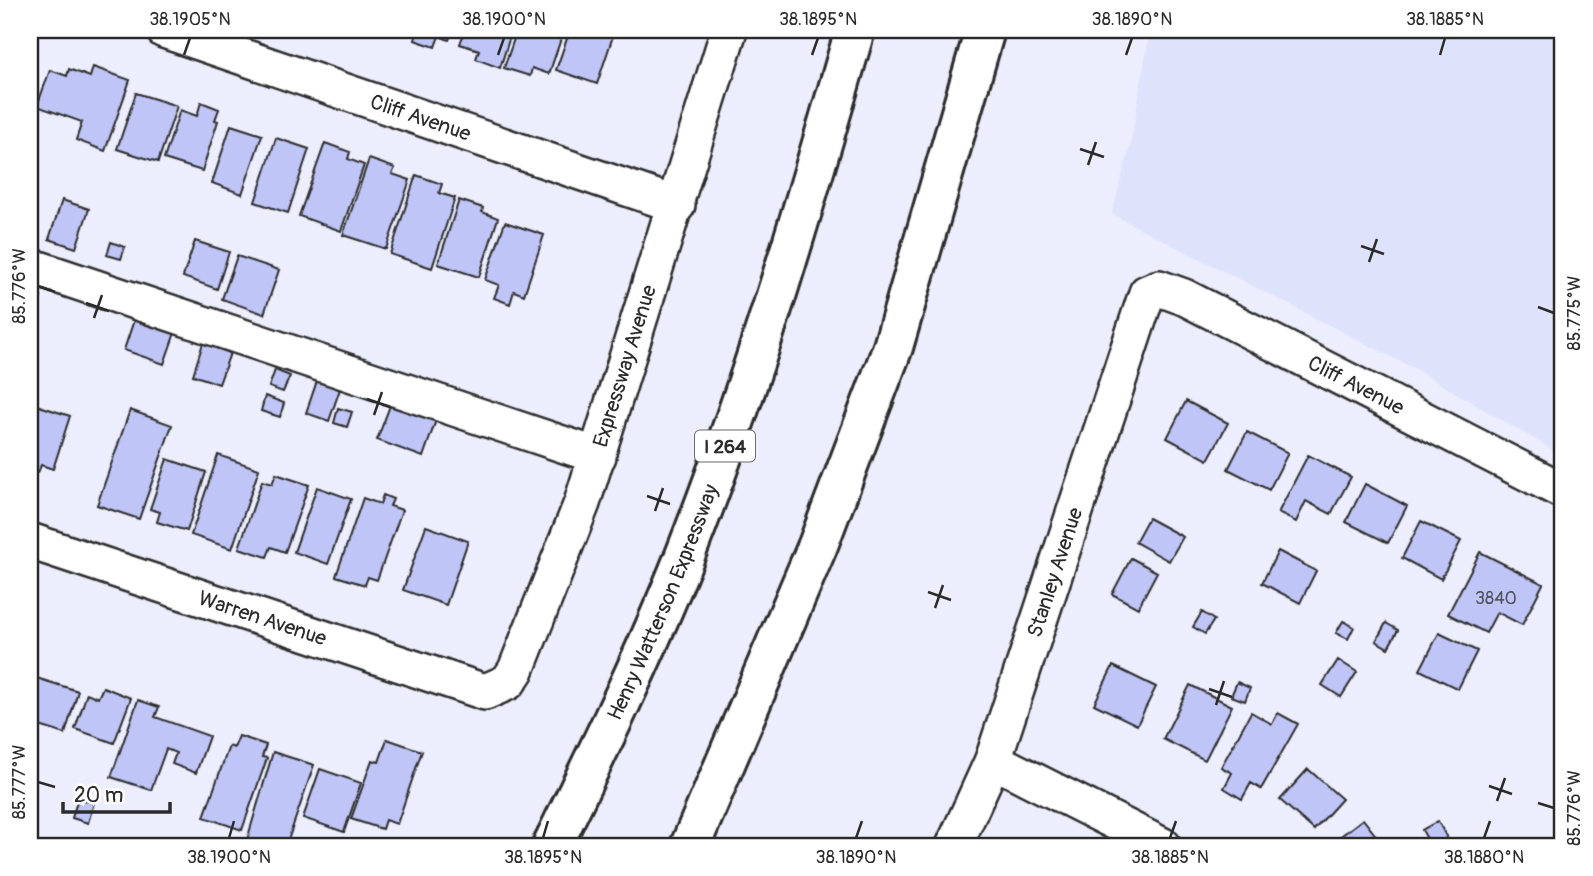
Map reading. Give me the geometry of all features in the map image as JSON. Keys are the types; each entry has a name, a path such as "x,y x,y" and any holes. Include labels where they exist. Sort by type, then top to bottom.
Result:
{"highway":[{"name":"Henry Watterson Expressway","path":"552,846 617,713 683,560 716,474 799,227 855,30"},
{"path":"690,846 818,545 893,347 985,30"}],"street":[{"name":"Cliff Avenue","path":"164,30 677,205"},
{"name":"Expressway Avenue","path":"496,689 508,682 516,670 598,456 729,30"},
{"path":"30,266 598,456"},
{"name":"Cliff Avenue","path":"1147,293 1159,288 1184,297 1563,491"},
{"name":"Stanley Avenue","path":"954,846 993,760 1147,293"},
{"name":"Warren Avenue","path":"30,541 485,692 496,689"},
{"path":"993,760 1163,846"}],"shaded area":[{"path":"1150,30 1563,30 1563,456 1417,370 1112,214 1131,143"}],"building":[{"path":"418,30 453,30 449,40 439,36 435,47 415,40"},
{"path":"465,30 512,30 500,68 476,59 479,50 460,44"},
{"path":"517,30 564,30 549,74 532,68 530,76 504,68"},
{"path":"570,30 615,30 597,84 556,70"},
{"path":"30,55 35,57 30,73"},
{"path":"93,67 130,80 105,151 76,140 82,122 37,106 50,70 67,76 69,69 90,77"},
{"path":"136,93 177,106 158,162 117,149"},
{"path":"201,102 219,109 215,120 218,121 202,171 164,159 180,110 197,116"},
{"path":"231,125 262,135 242,194 212,183"},
{"path":"276,138 309,149 288,213 255,202"},
{"path":"325,143 350,152 348,159 364,165 341,231 299,216"},
{"path":"369,159 395,168 392,174 410,180 386,249 343,235"},
{"path":"416,175 442,184 439,193 455,198 432,268 390,254"},
{"path":"62,200 89,209 76,248 49,239"},
{"path":"459,200 483,208 482,212 498,218 479,277 438,264"},
{"path":"505,222 544,235 524,295 514,291 510,304 494,298 499,285 485,280"},
{"path":"195,241 229,252 217,289 183,277"},
{"path":"111,242 125,247 121,259 107,255"},
{"path":"237,256 279,270 264,314 222,299"},
{"path":"30,292 41,297 30,329"},
{"path":"136,314 177,327 164,364 124,350"},
{"path":"203,343 230,353 219,384 193,375"},
{"path":"275,370 290,376 283,392 269,387"},
{"path":"319,375 342,383 329,421 306,413"},
{"path":"265,396 284,403 280,417 261,411"},
{"path":"1186,401 1228,423 1208,460 1167,438"},
{"path":"30,403 70,416 53,469 41,465 38,473 30,470"},
{"path":"391,403 436,420 423,457 377,440"},
{"path":"338,408 352,412 347,427 334,423"},
{"path":"130,410 172,425 139,519 97,505"},
{"path":"1247,432 1288,453 1269,490 1228,469"},
{"path":"218,455 259,469 232,549 191,535"},
{"path":"1308,455 1351,477 1331,514 1306,501 1296,522 1278,513"},
{"path":"167,459 206,472 187,531 157,522 160,512 150,509"},
{"path":"276,474 309,485 285,552 271,547 267,557 239,548 262,481 272,484"},
{"path":"1365,484 1407,506 1388,543 1346,522"},
{"path":"317,487 351,499 328,564 294,552"},
{"path":"383,495 393,499 390,506 402,510 377,580 368,577 365,585 336,576 363,498 380,504"},
{"path":"1148,518 1183,537 1169,561 1135,542"},
{"path":"1421,521 1461,541 1441,579 1402,558"},
{"path":"426,526 468,541 446,605 403,590"},
{"path":"1278,551 1316,571 1300,603 1262,583"},
{"path":"1480,552 1543,584 1522,625 1497,612 1486,633 1448,614"},
{"path":"1131,558 1157,572 1138,608 1112,594"},
{"path":"1202,612 1214,620 1205,634 1193,627"},
{"path":"1343,621 1354,627 1348,639 1336,633"},
{"path":"1386,623 1398,630 1388,648 1376,641"},
{"path":"1439,633 1477,651 1458,689 1420,670"},
{"path":"1338,660 1357,672 1341,697 1322,685"},
{"path":"1113,666 1156,687 1137,725 1094,704"},
{"path":"30,676 78,691 65,734 30,723"},
{"path":"1237,682 1250,688 1245,701 1231,696"},
{"path":"1190,685 1232,706 1205,760 1163,739"},
{"path":"103,687 131,698 114,743 75,729 87,693 98,698"},
{"path":"138,700 159,707 155,717 209,736 196,773 172,764 176,753 166,749 151,790 111,777"},
{"path":"1251,712 1272,724 1278,713 1298,724 1261,789 1251,783 1242,799 1224,788 1232,773 1221,767"},
{"path":"239,736 266,745 262,757 267,758 242,830 204,817 229,746 234,748"},
{"path":"387,739 422,751 397,824 385,820 382,829 351,819 372,760 379,762"},
{"path":"273,752 314,765 286,846 268,846 247,840"},
{"path":"320,769 361,783 344,832 303,818"},
{"path":"1308,769 1342,799 1314,830 1280,800"},
{"path":"78,798 94,803 88,823 72,818"},
{"path":"1363,819 1384,846 1329,845"},
{"path":"1438,821 1447,838 1431,846 1422,830"}]}
